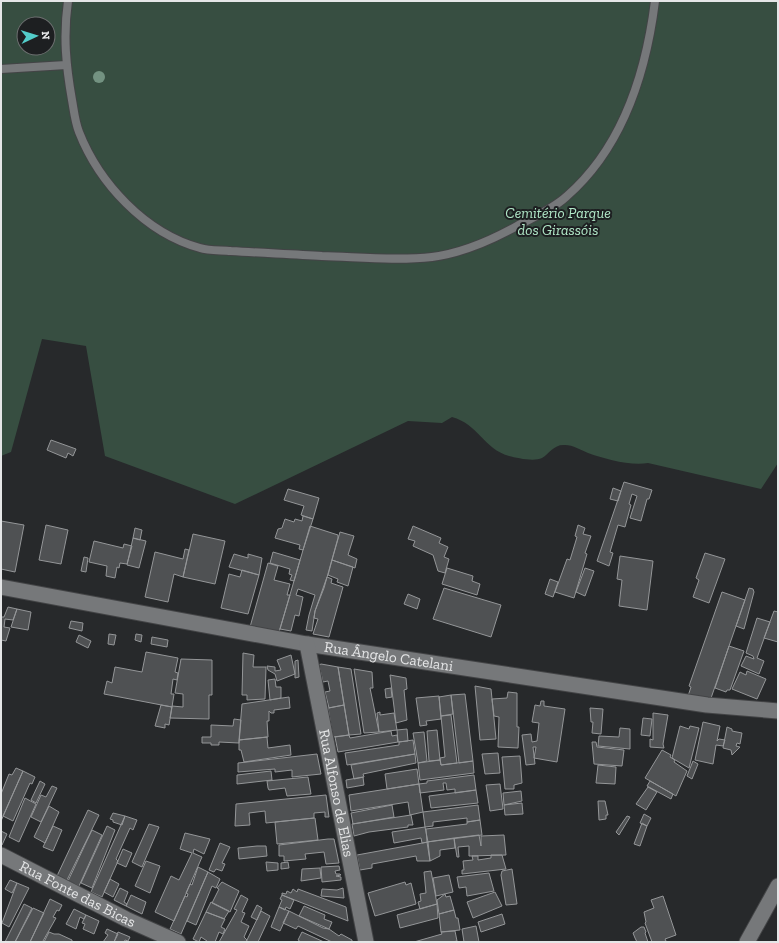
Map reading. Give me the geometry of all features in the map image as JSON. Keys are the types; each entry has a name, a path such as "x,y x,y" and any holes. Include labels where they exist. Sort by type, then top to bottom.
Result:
{"street":[{"name":"Rua Ângelo Catelani","path":"1,587 307,644 707,705 778,711"},
{"name":"Rua Alfonso de Elias","path":"307,644 366,942"},
{"name":"Rua Fonte das Bicas","path":"1,855 126,919 178,942"},
{"path":"747,942 778,886"}],"lane":[{"path":"68,1 65,32 66,65 78,130 92,159 112,188 135,211 159,229 201,248 251,253 401,259 433,257 484,244 544,212 566,197 593,170 609,147 635,93 651,34 655,1"},
{"path":"1,69 66,65"}],"green space":[{"name":"Cemitério Parque dos Girassóis","path":"1,1 778,1 778,463 761,489 648,463 633,464 610,460 568,445 558,446 542,458 535,460 512,457 500,453 468,425 461,420 452,417 442,423 408,421 235,504 105,456 86,346 42,339 11,452 1,456"}],"building":[{"path":"51,440 76,449 73,456 68,453 66,458 47,450"},
{"path":"624,482 652,490 649,499 647,499 641,521 630,518 637,496 632,494 629,504 631,505 625,527 618,525 610,552 613,553 609,566 597,561"},
{"path":"613,488 621,491 618,501 610,499"},
{"path":"288,489 319,498 313,519 301,515 304,506 284,500"},
{"path":"303,516 313,519 303,550 299,549 300,545 275,538 278,529 282,528 285,519 294,522 295,519 302,521"},
{"path":"1,521 24,525 15,572 1,569"},
{"path":"46,525 68,530 61,564 39,560"},
{"path":"578,525 585,528 583,534 591,536 585,553 587,554 574,598 555,592 567,559 570,560 577,537 575,536"},
{"path":"310,526 338,535 324,588 315,611 312,631 306,630 315,595 298,589 296,595 303,597 299,616 295,615 291,631 280,629"},
{"path":"413,526 441,538 439,543 448,547 444,557 449,559 445,573 438,571 433,555 413,546 415,541 408,539"},
{"path":"135,528 142,530 140,540 133,538"},
{"path":"340,532 354,536 348,555 357,559 355,568 332,560"},
{"path":"193,534 225,541 215,584 183,577"},
{"path":"133,538 146,541 139,568 127,565"},
{"path":"94,541 123,548 124,544 132,546 127,564 120,563 119,568 117,567 115,578 106,576 107,566 89,562"},
{"path":"185,549 189,550 183,577 174,574 168,602 145,597 155,552 183,559"},
{"path":"273,552 300,560 294,581 290,580 292,575 289,574 290,569 270,563"},
{"path":"705,553 725,559 709,603 693,597 699,580 696,578"},
{"path":"234,554 248,558 248,554 262,558 259,575 229,567"},
{"path":"620,556 653,561 647,610 619,606 622,580 617,579"},
{"path":"84,557 88,558 86,572 81,571"},
{"path":"332,560 353,567 348,586 337,582 338,579 328,575"},
{"path":"268,563 278,566 274,580 290,584 287,595 290,595 279,632 250,627"},
{"path":"447,568 473,576 472,581 480,584 477,595 442,584"},
{"path":"585,568 594,571 585,596 576,592"},
{"path":"242,570 259,575 248,614 221,608 229,574 240,577"},
{"path":"327,577 332,579 331,583 343,587 329,637 313,634 318,619 314,618 315,611"},
{"path":"550,579 558,582 553,597 545,594"},
{"path":"444,588 501,605 491,637 433,619"},
{"path":"749,588 753,589 754,592 744,629 736,626"},
{"path":"722,592 745,600 710,701 688,696 691,687 689,686"},
{"path":"408,594 420,599 417,609 404,604"},
{"path":"8,607 17,609 13,620 5,619 4,627 10,628 6,641 1,640 1,617 4,617"},
{"path":"17,609 31,612 28,630 11,627"},
{"path":"774,611 778,612 778,642 764,638"},
{"path":"757,618 770,622 757,658 764,661 759,674 741,666 746,656 754,659 753,656 746,653"},
{"path":"71,621 83,623 82,631 69,628"},
{"path":"109,634 116,635 114,645 108,644"},
{"path":"136,634 142,635 141,642 135,640"},
{"path":"79,635 91,641 88,648 76,642"},
{"path":"152,637 168,640 167,647 151,644"},
{"path":"729,646 744,651 730,690 727,690 726,692 715,688"},
{"path":"146,652 178,658 175,672 178,673 177,680 173,679 171,694 174,694 172,707 104,694 107,681 112,683 115,667 142,672"},
{"path":"243,653 254,655 253,667 266,667 265,699 247,700 247,695 242,695"},
{"path":"291,655 295,674 277,681 275,674 268,670 267,666 275,667 275,671 281,670 277,660"},
{"path":"181,659 212,660 212,695 209,695 209,719 170,718 172,706 183,707 183,694 175,693"},
{"path":"298,660 299,677 295,678 295,661"},
{"path":"321,664 338,667 344,705 329,708 325,692 330,691 328,681 323,682 319,665"},
{"path":"338,667 351,669 361,734 349,735"},
{"path":"354,669 372,672 373,688 370,688 379,732 364,733"},
{"path":"747,671 766,679 757,699 732,689 740,672 746,675"},
{"path":"390,675 406,678 407,689 404,690 407,720 396,723"},
{"path":"275,679 276,687 281,687 281,698 270,700 268,680"},
{"path":"475,686 491,689 496,739 480,740"},
{"path":"391,688 392,697 386,698 385,689"},
{"path":"508,692 517,693 517,727 519,727 518,748 498,747 499,717 494,716 492,699 507,698"},
{"path":"465,694 473,761 459,763 451,695"},
{"path":"451,695 453,714 441,716 439,697"},
{"path":"439,696 441,719 426,721 427,725 420,726 416,698"},
{"path":"289,697 290,708 274,710 274,713 269,711 269,721 267,721 268,737 239,740 242,704"},
{"path":"541,701 544,701 544,706 565,709 557,762 534,758 535,764 526,765 522,735 531,734 532,742 537,741 539,723 532,722 535,705 540,706","holes":["533,747 536,747 534,757"]},
{"path":"161,705 172,707 169,725 165,724 165,728 155,726"},
{"path":"344,705 349,735 333,737 328,708"},
{"path":"590,708 603,709 601,734 592,733 593,722 591,722"},
{"path":"380,712 380,715 394,713 397,730 379,732 377,713"},
{"path":"653,713 668,715 663,744 664,748 650,747 650,739 653,740"},
{"path":"451,715 457,763 441,765 440,758 445,757 441,716"},
{"path":"643,718 652,719 650,736 641,735"},
{"path":"234,719 241,720 239,743 219,742 219,745 211,745 211,743 202,743 202,737 211,737 211,725 233,726"},
{"path":"703,722 720,726 717,741 719,739 725,740 723,746 716,745 713,764 695,760"},
{"path":"680,726 689,729 690,726 699,728 689,768 672,758"},
{"path":"727,727 732,729 732,731 742,733 740,744 737,743 736,746 740,747 732,755 731,750 723,748"},
{"path":"620,728 630,729 630,749 598,746 599,736 619,737"},
{"path":"407,729 408,741 398,742 397,730"},
{"path":"437,730 440,760 429,761 427,731"},
{"path":"391,731 392,736 397,735 398,742 338,752 335,737 349,735 350,738"},
{"path":"424,732 427,761 418,763 413,733"},
{"path":"267,737 268,748 290,745 291,755 244,762 241,750 239,750 239,740"},
{"path":"413,740 415,754 347,765 345,753 399,745 399,742"},
{"path":"592,742 596,742 597,747 624,750 622,766 594,764"},
{"path":"662,750 671,755 670,757 675,760 674,762 687,771 676,796 645,778"},
{"path":"498,753 500,773 485,774 482,754"},
{"path":"317,754 321,774 292,777 292,770 275,772 275,769 238,772 238,763"},
{"path":"415,754 416,763 363,774 364,777 354,779 351,765"},
{"path":"520,756 522,783 514,785 514,789 505,789 502,757"},
{"path":"440,760 441,765 473,761 474,773 420,780 418,763"},
{"path":"693,761 698,764 692,779 687,776"},
{"path":"598,765 616,767 615,784 596,783"},
{"path":"16,768 23,771 1,821 1,794 9,774 12,775"},
{"path":"417,769 419,784 387,789 385,774"},
{"path":"23,771 35,777 32,784 30,783 13,821 3,816"},
{"path":"271,771 272,780 237,784 237,775"},
{"path":"474,775 476,790 455,793 455,789 447,790 446,783 443,783 444,790 420,793 419,784 427,783 427,781"},
{"path":"308,777 311,794 287,796 285,788 269,790 268,788 267,781"},
{"path":"363,777 364,785 347,788 346,780"},
{"path":"40,781 45,784 36,803 31,800"},
{"path":"650,781 673,794 671,799 647,786"},
{"path":"419,784 423,812 410,815 408,802 351,811 349,795"},
{"path":"500,784 503,809 490,811 486,785"},
{"path":"52,786 57,788 41,822 31,817 41,795 46,797"},
{"path":"648,787 657,792 646,810 636,804"},
{"path":"476,790 478,803 431,808 429,796"},
{"path":"521,791 522,801 504,805 503,793"},
{"path":"326,795 329,817 325,817 325,812 314,813 314,818 266,823 265,811 249,813 250,825 235,826 236,804"},
{"path":"25,798 36,804 19,842 9,837"},
{"path":"598,801 605,801 608,815 606,815 606,819 599,820"},
{"path":"522,803 523,814 505,815 504,805"},
{"path":"392,805 394,817 353,824 351,813"},
{"path":"478,805 480,820 467,822 467,818 433,822 433,826 425,827 423,812"},
{"path":"49,806 59,812 45,843 34,837"},
{"path":"88,810 99,815 67,880 57,876"},
{"path":"113,813 125,816 122,825 113,822 113,820 110,819"},
{"path":"644,814 651,818 647,826 640,823"},
{"path":"411,815 413,825 408,825 408,827 369,832 354,836 352,824"},
{"path":"125,816 137,820 133,830 130,828 116,859 118,861 102,897 91,892"},
{"path":"627,816 630,817 619,835 616,832"},
{"path":"315,818 318,840 277,844 275,822"},
{"path":"480,820 482,835 427,842 426,829 467,824 467,822"},
{"path":"642,823 647,826 640,846 634,844"},
{"path":"149,824 159,827 142,867 132,862"},
{"path":"53,826 62,830 53,851 43,847"},
{"path":"107,826 115,830 92,888 81,883"},
{"path":"425,827 428,842 422,843 421,838 394,843 392,832"},
{"path":"92,830 102,835 79,886 68,881"},
{"path":"1,831 7,834 2,845 1,844"},
{"path":"185,833 210,839 204,854 194,849 193,853 202,857 174,921 155,912 171,876 179,880 192,853 180,849"},
{"path":"479,835 481,846 481,836 504,835 506,855 469,856 469,846 458,847 459,857 457,857 454,838"},
{"path":"454,838 455,848 440,850 440,856 430,861 427,842"},
{"path":"334,839 339,863 326,864 324,852 305,854 306,859 284,861 284,856 279,856 279,845"},
{"path":"428,842 430,861 417,861 416,856 372,864 372,868 360,870 357,855"},
{"path":"220,843 230,847 222,863 225,864 222,871 216,869 214,872 209,870"},
{"path":"266,846 267,856 239,859 238,848"},
{"path":"123,849 132,853 126,867 117,863"},
{"path":"491,855 502,855 506,869 462,874 462,870 464,870 463,861 473,860 472,856 478,856 478,860 491,858"},
{"path":"146,861 160,866 150,893 135,886"},
{"path":"266,862 278,863 278,870 267,871"},
{"path":"288,862 289,868 281,869 281,863"},
{"path":"339,866 340,870 335,871 336,874 341,875 336,876 341,877 341,880 322,882 321,867"},
{"path":"198,867 208,872 181,934 170,929 185,896 187,897 188,894 186,893 190,884 192,885"},
{"path":"320,868 321,878 301,881 302,869"},
{"path":"512,869 517,904 506,905 501,875 502,871"},
{"path":"431,871 437,904 420,909 418,902 421,901 420,894 426,893 424,872"},
{"path":"208,872 220,879 216,888 212,886 196,925 187,921"},
{"path":"489,873 494,891 467,896 466,887 459,888 457,877"},
{"path":"449,875 453,892 436,896 433,878"},
{"path":"110,879 119,884 113,897 104,892"},
{"path":"10,880 17,883 12,893 5,889"},
{"path":"222,882 239,891 230,912 212,903 219,889 217,888"},
{"path":"405,882 406,885 411,883 416,904 375,916 368,893"},
{"path":"17,883 29,888 9,927 2,923"},
{"path":"120,888 128,892 124,902 127,904 126,906 114,900"},
{"path":"343,888 344,898 321,896 322,889 337,890"},
{"path":"293,889 297,892 298,889 346,907 348,921 282,895 282,893 286,894 287,891 291,893"},
{"path":"495,892 502,906 473,918 467,902"},
{"path":"445,894 446,897 450,896 454,910 439,914 437,900"},
{"path":"131,895 146,902 142,914 126,906"},
{"path":"241,895 248,899 242,912 245,913 241,922 249,926 244,937 247,940 246,942 219,942 237,910 234,909"},
{"path":"282,895 294,900 290,909 286,907 285,910 279,907 282,900 280,899"},
{"path":"663,896 676,935 665,939 666,941 652,942 645,923 644,912 654,908 651,900"},
{"path":"50,899 62,905 53,917 56,918 43,941 44,942 30,942"},
{"path":"211,902 229,911 224,919 206,912"},
{"path":"24,904 32,908 15,942 5,942"},
{"path":"437,904 438,918 400,928 397,915"},
{"path":"257,905 262,908 257,920 251,917"},
{"path":"304,906 325,915 324,919 332,922 329,929 299,916"},
{"path":"279,907 289,911 280,931 271,927"},
{"path":"33,908 44,913 30,942 15,942"},
{"path":"74,909 86,915 84,919 80,917 76,929 66,924"},
{"path":"454,910 456,918 458,918 460,930 441,932 439,914"},
{"path":"261,911 270,916 258,942 246,942"},
{"path":"289,911 323,928 329,929 339,936 341,934 352,940 352,942 332,942 298,926 296,929 283,923"},
{"path":"206,912 225,919 221,927 225,929 223,934 219,932 215,942 206,942 207,941 201,937 199,942 193,939"},
{"path":"502,914 505,924 481,932 478,922"},
{"path":"86,915 99,921 94,934 83,929 85,924 82,923"},
{"path":"476,926 479,942 464,942 462,929"},
{"path":"641,927 644,927 648,942 637,942 635,938 633,933"},
{"path":"107,929 118,934 114,942 103,942 108,935 105,933"},
{"path":"455,931 457,941 414,942 442,934 441,932"},
{"path":"49,932 59,934 72,940 72,942 44,942"},
{"path":"118,932 130,937 128,941 125,940 124,942 114,942"},
{"path":"302,932 324,942 301,942 298,940"}]}
